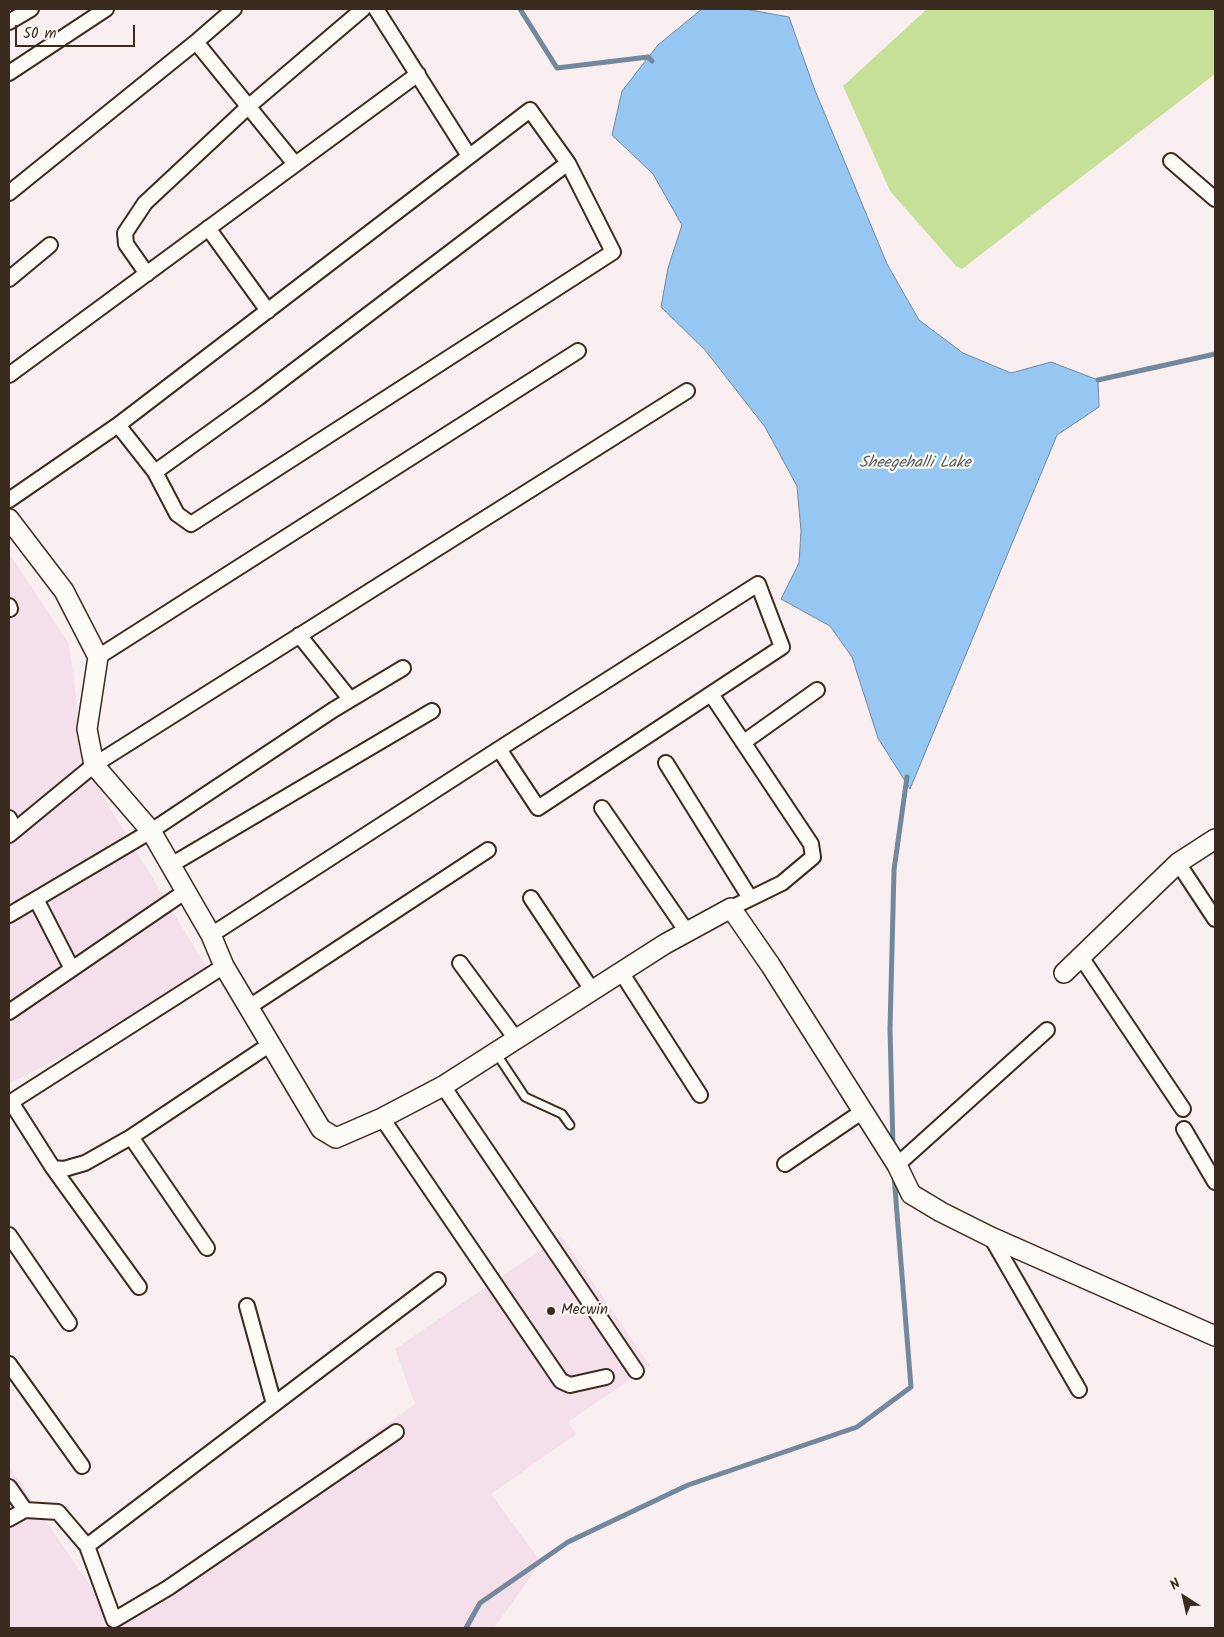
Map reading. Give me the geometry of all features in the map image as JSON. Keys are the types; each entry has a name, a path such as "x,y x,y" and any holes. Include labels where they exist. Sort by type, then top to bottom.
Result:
{"street":[{"path":"9,22 31,9"},
{"path":"9,73 106,9"},
{"path":"9,193 234,9"},
{"path":"146,274 126,244 125,233 145,202 249,106 363,9"},
{"path":"376,9 470,156"},
{"path":"196,42 295,164"},
{"path":"9,375 418,74"},
{"path":"9,500 118,425 530,110 568,163 613,252 191,524 177,514 155,472 118,425"},
{"path":"1171,161 1215,199"},
{"path":"155,472 258,398 568,163"},
{"path":"208,228 268,311"},
{"path":"9,279 50,245"},
{"path":"98,657 578,351"},
{"path":"11,828 94,765 687,390"},
{"path":"9,519 64,590 98,657 87,729 94,765 151,831 211,935 224,966 269,1045 321,1129 336,1138 382,1118 442,1086 687,932 730,908 782,883 813,857 811,844 711,694"},
{"path":"211,935 499,749 758,584 782,647 538,808 499,749"},
{"path":"300,635 350,699"},
{"path":"9,915 151,831 350,699 403,668"},
{"path":"744,742 817,690"},
{"path":"171,865 432,711"},
{"path":"666,763 750,898"},
{"path":"602,808 687,932"},
{"path":"1064,973 1178,863 1215,839"},
{"path":"249,1007 488,850"},
{"path":"1178,863 1215,918"},
{"path":"9,1012 186,891"},
{"path":"531,898 592,990"},
{"path":"36,899 72,969"},
{"path":"730,908 771,966 897,1164 911,1194 940,1212 991,1237 1215,1336"},
{"path":"1081,957 1183,1109"},
{"path":"460,963 516,1039"},
{"path":"139,1287 53,1168 10,1102 224,966"},
{"path":"621,972 700,1095"},
{"path":"897,1164 1047,1030"},
{"path":"53,1168 64,1169 85,1163 131,1137 269,1045"},
{"path":"442,1086 636,1371"},
{"path":"785,1164 863,1111"},
{"path":"382,1118 560,1381 570,1385 606,1377"},
{"path":"1184,1129 1215,1182"},
{"path":"131,1137 207,1248"},
{"path":"9,1235 69,1323"},
{"path":"991,1237 1079,1390"},
{"path":"87,1546 438,1280"},
{"path":"247,1306 274,1404"},
{"path":"9,1364 82,1466"},
{"path":"9,1519 25,1510 58,1512 87,1546 115,1624 396,1432"},
{"path":"9,1487 25,1510"}],"lane":[{"path":"496,1052 525,1097 562,1114 570,1125"}],"shaded area":[{"path":"9,553 69,644 85,766 214,980 10,1083"},
{"path":"561,1236 650,1366 568,1422 576,1434 491,1494 541,1562 494,1628 9,1628 9,1467 114,1620 415,1404 395,1349"}],"green space":[{"path":"927,9 1215,9 1215,74 962,269 956,266 890,191 843,86"}],"water":[{"name":"Sheegehalli Lake","path":"702,9 745,9 789,17 814,88 887,264 919,320 963,353 1011,373 1051,362 1098,380 1099,407 1057,435 910,789 878,738 852,657 830,626 781,599 799,563 801,531 797,486 765,427 705,350 661,307 668,268 682,225 653,174 612,135 622,91 658,45"}],"waterway":[{"path":"520,9 557,68 648,57 652,61"},
{"path":"1098,380 1215,354"},
{"path":"893,1147 890,1029 894,870 907,777"},
{"path":"466,1628 480,1603 568,1542 688,1485 857,1427 911,1387 894,1176"}],"place":[{"name":"Mecwin","path":"551,1311"}]}
